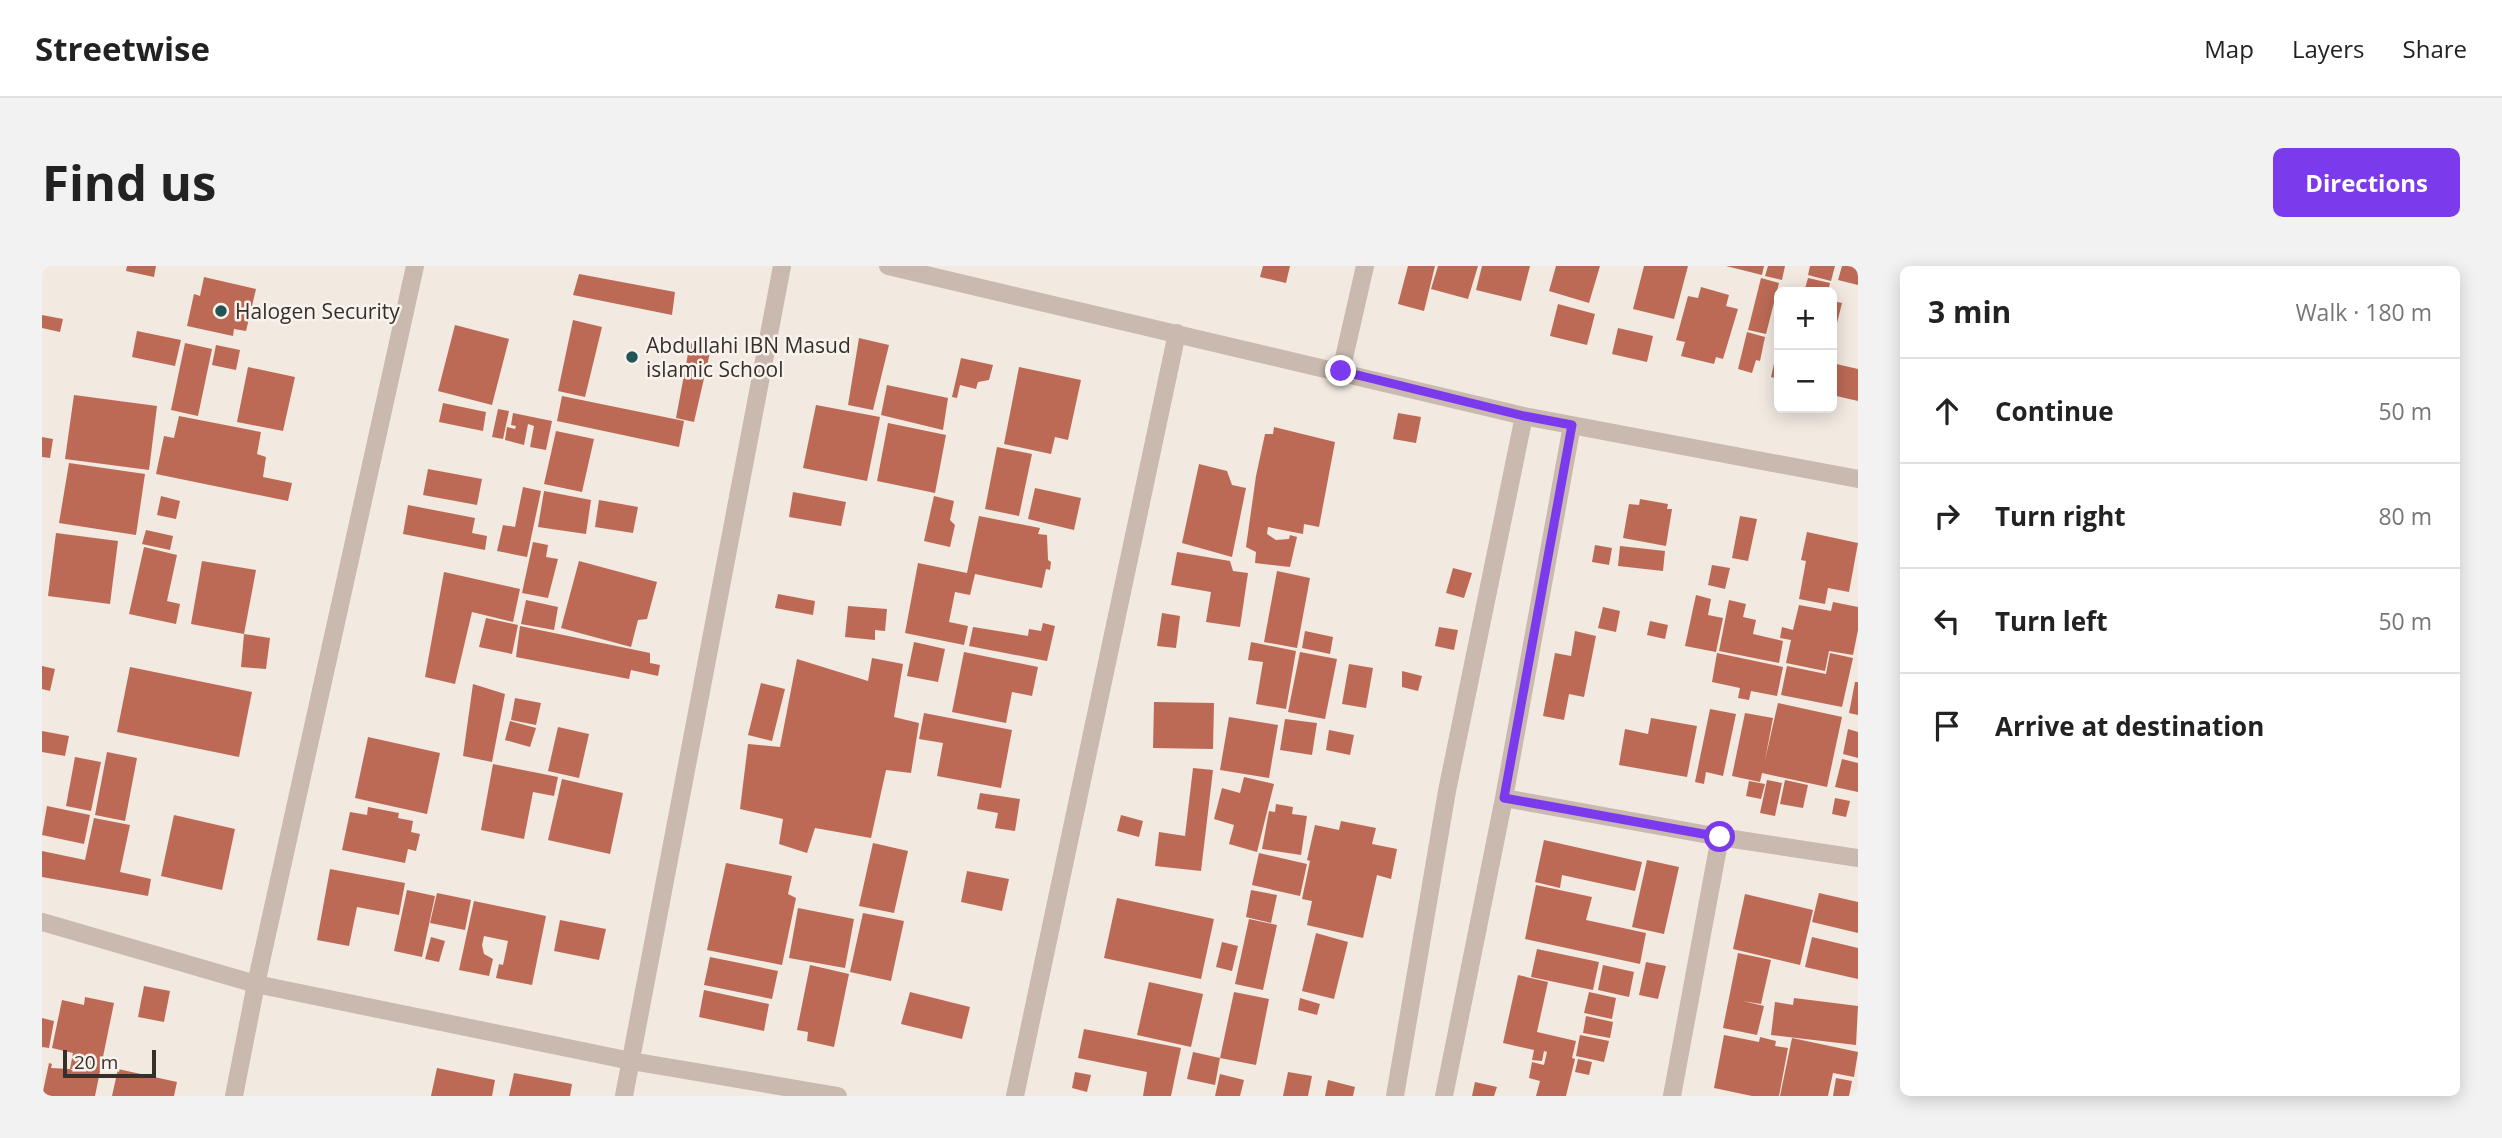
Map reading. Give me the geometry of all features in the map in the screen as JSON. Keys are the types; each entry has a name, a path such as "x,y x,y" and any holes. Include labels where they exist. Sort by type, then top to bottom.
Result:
{"street":[{"path":"234,1096 256,984 415,266"},
{"path":"624,1096 782,266"},
{"path":"888,266 1524,416 1858,480"},
{"path":"1341,371 1365,266"},
{"path":"1014,1096 1177,333"},
{"path":"1395,1096 1447,791 1524,416"},
{"path":"1444,1096 1504,798 1572,425"},
{"path":"1504,798 1720,837 1858,858"},
{"path":"1672,1096 1720,837"},
{"path":"42,922 256,984 631,1061 838,1096"}],"building":[{"path":"127,266 156,266 154,277 126,271"},
{"path":"1263,266 1290,266 1286,283 1260,277"},
{"path":"1408,266 1435,266 1424,311 1398,304"},
{"path":"1438,266 1478,266 1468,299 1431,289"},
{"path":"1482,266 1530,266 1521,301 1476,290"},
{"path":"1556,266 1600,266 1589,303 1549,291"},
{"path":"1644,266 1688,266 1674,319 1633,309"},
{"path":"1726,266 1764,266 1762,275"},
{"path":"1768,266 1785,266 1782,280 1765,276"},
{"path":"1810,266 1835,266 1831,281 1808,275"},
{"path":"1842,266 1858,266 1858,285 1838,280"},
{"path":"579,274 675,292 672,315 573,295"},
{"name":"Halogen Security","path":"204,277 256,289 246,331 234,329 233,336 187,326 194,294 200,296"},
{"path":"1761,278 1779,283 1778,287 1774,287 1774,303 1766,334 1748,330"},
{"path":"1808,278 1830,283 1829,287 1805,287"},
{"path":"1701,287 1729,295 1726,306 1738,309 1723,359 1716,357 1714,364 1681,356 1685,342 1676,340 1688,296 1698,298"},
{"path":"1837,302 1842,303 1837,323"},
{"path":"1558,304 1595,314 1587,345 1550,336"},
{"path":"42,315 63,319 60,332 42,328"},
{"path":"573,320 602,327 585,397 558,391"},
{"path":"455,325 509,339 492,405 438,391"},
{"path":"1618,328 1653,336 1647,362 1612,354"},
{"path":"137,331 181,340 175,366 132,357"},
{"path":"1747,332 1765,337 1760,361 1756,360 1752,373 1738,369"},
{"path":"859,338 889,345 873,410 848,405"},
{"path":"185,343 212,349 198,416 171,410"},
{"path":"690,343 711,348 694,422 676,418"},
{"path":"216,345 240,350 236,370 212,365"},
{"path":"961,358 993,365 989,380 978,382 976,389 960,385 957,398 952,397"},
{"path":"1837,364 1858,369 1858,401 1837,396"},
{"path":"248,367 295,377 283,431 237,422"},
{"path":"1019,367 1081,380 1068,440 1055,437 1051,454 1004,444"},
{"path":"887,385 948,398 943,430 881,415"},
{"path":"74,395 157,406 149,470 65,459"},
{"path":"562,396 684,421 679,447 557,421"},
{"path":"443,403 486,412 483,431 439,422"},
{"path":"816,405 880,417 867,481 803,468"},
{"path":"498,409 509,411 503,439 492,437"},
{"path":"513,413 552,421 546,450 530,447 534,426 528,424 524,445 505,440 507,427 515,429 516,426 511,425"},
{"path":"1398,413 1421,417 1416,443 1393,439"},
{"path":"179,416 261,432 257,454 266,457 263,477 292,483 288,501 156,474 164,436 174,438"},
{"path":"888,423 946,435 935,493 877,481"},
{"path":"1274,427 1335,442 1319,527 1304,524 1303,534 1268,527 1267,534 1276,540 1289,539 1290,535 1297,537 1290,567 1255,563 1256,552 1246,547 1265,434 1273,434"},
{"path":"556,431 594,439 582,492 544,484"},
{"path":"42,437 53,439 50,458 42,457"},
{"path":"997,447 1032,454 1019,516 985,509"},
{"path":"69,463 145,474 136,535 59,523"},
{"path":"1199,464 1227,471 1232,485 1246,488 1232,557 1182,543"},
{"path":"428,469 482,479 477,505 423,495"},
{"path":"523,487 541,491 527,557 497,551 503,525 515,527"},
{"path":"1035,488 1081,498 1074,530 1028,519"},
{"path":"544,491 591,500 586,534 538,527"},
{"path":"793,492 846,502 841,526 789,517"},
{"path":"161,496 180,501 176,519 157,515"},
{"path":"934,496 954,501 950,520 955,525 950,547 924,541"},
{"path":"1640,499 1668,504 1667,509 1672,509 1666,546 1623,538 1629,504 1639,505"},
{"path":"599,500 638,507 633,533 595,527"},
{"path":"408,505 475,518 472,533 487,536 485,550 403,534"},
{"path":"979,516 1040,528 1038,534 1047,535 1048,560 1051,562 1050,570 1046,569 1042,588 975,574 970,595 955,592 949,622 968,626 964,645 905,633 918,563 967,573"},
{"path":"1740,516 1757,519 1748,561 1732,558"},
{"path":"146,530 173,536 170,550 142,544"},
{"path":"1807,532 1858,543 1849,592 1828,588 1825,604 1799,599 1806,561 1801,560"},
{"path":"56,533 118,541 110,604 48,596"},
{"path":"533,542 548,545 546,557 558,559 548,598 522,593"},
{"path":"1595,545 1612,548 1609,565 1592,562"},
{"path":"1620,546 1665,551 1663,571 1618,566"},
{"path":"144,547 177,555 167,601 180,604 176,624 129,614"},
{"path":"1177,552 1230,561 1233,571 1248,573 1240,627 1206,622 1211,592 1171,585"},
{"path":"202,561 256,570 244,634 191,624"},
{"path":"579,561 657,582 647,619 638,620 631,647 561,628"},
{"path":"1712,565 1730,568 1725,589 1708,585"},
{"path":"1453,568 1472,573 1464,598 1446,593"},
{"path":"1277,571 1310,578 1297,648 1264,642"},
{"path":"444,572 520,589 513,622 472,612 455,684 425,677"},
{"path":"778,594 815,601 813,615 775,608"},
{"path":"1696,595 1711,599 1708,615 1723,618 1716,652 1685,646"},
{"path":"526,600 558,607 554,630 521,624"},
{"path":"1729,600 1746,604 1743,617 1756,620 1753,634 1783,641 1779,663 1719,651"},
{"path":"1833,602 1858,607 1858,630 1853,655 1829,651 1825,671 1786,663 1791,640 1780,638 1782,627 1793,630 1799,605 1831,611"},
{"path":"848,606 887,609 885,631 875,630 875,640 845,637"},
{"path":"1603,607 1620,611 1616,632 1598,628"},
{"path":"1162,613 1180,616 1176,648 1157,646"},
{"path":"486,618 518,625 512,654 479,647"},
{"path":"1650,621 1668,625 1665,639 1647,635"},
{"path":"1043,623 1055,626 1047,661 969,646 973,627 1028,636 1029,629 1041,631"},
{"path":"520,626 650,653 650,663 660,665 658,676 631,670 629,679 516,657"},
{"path":"1439,627 1458,630 1454,650 1435,646"},
{"path":"1305,631 1333,637 1330,654 1302,648"},
{"path":"1575,631 1596,636 1584,697 1569,694 1564,720 1543,716 1555,653 1571,656"},
{"path":"244,634 270,638 266,669 241,667"},
{"path":"914,642 945,649 938,682 907,676"},
{"path":"1251,642 1296,651 1286,709 1256,704 1263,662 1248,660"},
{"path":"964,652 1038,667 1032,696 1012,692 1006,723 952,712"},
{"path":"1300,652 1337,659 1325,719 1288,712"},
{"path":"1717,653 1783,667 1777,696 1751,691 1749,700 1738,698 1740,688 1712,682"},
{"path":"1830,653 1853,658 1842,707 1781,695 1787,666 1826,674"},
{"path":"872,658 903,664 894,717 919,723 911,773 886,770 871,838 815,828 807,853 779,844 783,819 740,809 748,744 780,747 797,659 868,681"},
{"path":"1349,664 1373,668 1366,708 1342,704"},
{"path":"42,666 55,669 50,691 42,689"},
{"path":"130,667 252,692 239,757 117,732"},
{"path":"1402,671 1422,676 1418,691 1402,687"},
{"path":"1855,682 1858,682 1858,715 1849,713"},
{"path":"761,683 785,689 772,741 748,735"},
{"path":"473,684 505,694 492,762 463,756"},
{"path":"515,698 541,703 536,725 511,720"},
{"path":"1154,702 1214,703 1213,749 1153,748"},
{"path":"1778,703 1842,717 1827,787 1762,773 1760,782 1732,776 1745,713 1773,718 1765,760"},
{"path":"1710,709 1736,714 1723,776 1706,772 1704,784 1695,782"},
{"path":"924,713 1012,730 1001,788 937,776 943,743 919,739"},
{"path":"1229,717 1278,725 1269,778 1220,770"},
{"path":"1651,718 1697,726 1687,777 1619,765 1625,729 1648,734"},
{"path":"1285,719 1317,723 1312,755 1280,750"},
{"path":"510,721 536,728 530,747 505,740"},
{"path":"558,727 589,734 579,778 548,771"},
{"path":"1848,729 1858,732 1858,758 1843,754"},
{"path":"1329,730 1354,735 1350,755 1326,750"},
{"path":"42,731 69,736 65,756 42,752"},
{"path":"368,737 440,753 427,814 355,798"},
{"path":"107,752 137,758 125,821 95,815"},
{"path":"75,757 101,762 91,811 66,806"},
{"path":"1842,759 1858,763 1858,792 1835,787"},
{"path":"493,764 558,777 554,796 533,792 524,839 481,830"},
{"path":"1193,768 1213,770 1201,871 1155,866 1159,832 1185,836"},
{"path":"1244,777 1274,784 1257,852 1229,844 1234,825 1214,819 1222,788 1240,793"},
{"path":"562,779 623,793 610,854 548,840"},
{"path":"1767,780 1782,783 1775,816 1760,813"},
{"path":"1785,780 1808,785 1803,808 1780,804"},
{"path":"1749,781 1765,784 1761,799 1746,796"},
{"path":"980,793 1020,799 1015,831 995,828 998,813 977,809"},
{"path":"1835,798 1850,801 1846,817 1832,814"},
{"path":"1276,804 1293,807 1292,814 1307,816 1301,855 1262,849 1269,811 1275,812"},
{"path":"47,806 90,815 84,844 42,835"},
{"path":"368,807 399,813 398,818 413,821 411,832 420,834 416,851 408,849 405,863 342,850 350,812 367,815"},
{"path":"174,815 235,829 222,890 161,876"},
{"path":"1121,815 1143,821 1139,837 1117,831"},
{"path":"94,818 130,825 120,872 151,879 148,896 42,877 42,851 85,860"},
{"path":"1341,821 1376,828 1372,844 1397,849 1391,879 1377,875 1363,938 1307,925 1312,901 1302,899 1315,825 1339,830"},
{"path":"1544,840 1642,862 1635,891 1562,875 1560,888 1535,882"},
{"path":"873,843 908,851 894,913 859,906"},
{"path":"1259,853 1307,864 1300,896 1252,885"},
{"path":"1647,860 1679,867 1664,934 1632,927"},
{"path":"726,863 792,876 788,894 796,898 782,965 707,950"},
{"path":"330,869 405,883 399,915 357,907 349,946 317,940"},
{"path":"967,871 1009,879 1002,911 961,902"},
{"path":"1536,885 1592,897 1586,920 1646,933 1640,964 1525,939"},
{"path":"407,890 435,896 422,957 394,951"},
{"path":"1251,890 1277,895 1271,923 1246,917"},
{"path":"437,893 471,900 465,930 430,923"},
{"path":"1819,893 1858,902 1858,933 1812,922"},
{"path":"1745,894 1813,910 1800,965 1733,949"},
{"path":"1117,898 1214,919 1201,979 1104,958"},
{"path":"474,901 546,916 532,985 496,978 499,964 503,965 508,941 484,936 484,954 493,959 489,976 459,970"},
{"path":"798,908 854,919 845,968 789,958"},
{"path":"863,913 904,921 891,981 850,972"},
{"path":"1249,919 1277,925 1263,990 1235,984"},
{"path":"560,920 606,929 599,960 554,951"},
{"path":"1316,933 1348,942 1334,999 1302,991"},
{"path":"431,937 445,941 439,962 425,959"},
{"path":"1812,937 1858,948 1858,979 1805,967"},
{"path":"1222,942 1238,946 1232,971 1216,967"},
{"path":"1537,949 1599,962 1593,990 1531,977"},
{"path":"1738,953 1771,960 1761,1004 1743,1001 1764,1006 1757,1035 1723,1028"},
{"path":"710,957 778,971 772,999 704,985"},
{"path":"1646,962 1666,966 1658,999 1639,995"},
{"path":"810,965 849,974 834,1047 807,1041 808,1032 797,1030"},
{"path":"1603,965 1634,972 1629,997 1598,990"},
{"path":"1518,975 1548,982 1537,1032 1576,1041 1572,1058 1575,1059 1566,1096 1536,1096 1540,1081 1529,1078 1532,1062 1544,1065 1547,1052 1544,1051 1542,1061 1532,1060 1534,1050 1503,1043"},
{"path":"1149,982 1203,994 1191,1047 1137,1035"},
{"path":"144,986 170,991 164,1022 138,1017"},
{"path":"704,990 769,1004 764,1031 699,1017"},
{"path":"910,992 970,1007 962,1039 901,1024"},
{"path":"1234,992 1269,999 1256,1065 1220,1058"},
{"path":"1589,992 1616,998 1612,1019 1584,1013"},
{"path":"85,997 114,1003 95,1096 42,1096 49,1063 52,1064 51,1068 70,1069 73,1053 52,1048 62,1000 84,1005"},
{"path":"1300,998 1320,1004 1317,1015 1298,1010"},
{"path":"1794,998 1858,1006 1856,1045 1771,1035 1775,1002 1793,1005"},
{"path":"1586,1016 1613,1022 1610,1038 1583,1033"},
{"path":"42,1018 54,1021 49,1048 42,1047"},
{"path":"1084,1029 1181,1048 1171,1096 1143,1096 1147,1072 1078,1058"},
{"path":"1580,1035 1609,1041 1604,1062 1576,1056"},
{"path":"1724,1035 1759,1042 1760,1037 1776,1041 1775,1046 1788,1048 1779,1096 1752,1096 1714,1088"},
{"path":"1792,1038 1858,1052 1854,1077 1833,1073 1828,1096 1780,1096"},
{"path":"1193,1052 1220,1058 1215,1085 1187,1079"},
{"path":"1578,1059 1592,1062 1589,1075 1575,1072"},
{"path":"437,1068 495,1080 492,1096 431,1096"},
{"path":"118,1069 177,1082 174,1096 112,1096"},
{"path":"1075,1072 1091,1075 1087,1092 1072,1088"},
{"path":"1288,1072 1312,1076 1308,1096 1283,1096"},
{"path":"514,1073 572,1084 570,1096 509,1096"},
{"path":"1220,1074 1244,1080 1240,1096 1215,1096"},
{"path":"1836,1078 1852,1081 1849,1096 1833,1096"},
{"path":"1328,1080 1355,1087 1353,1096 1325,1096"},
{"path":"1475,1082 1497,1087 1494,1096 1472,1096"}],"place":[{"name":"Halogen Security","path":"221,311"},
{"name":"Abdullahi IBN Masud islamic School","path":"632,357"}],"route":[{"path":"1341,371 1524,416 1572,425 1504,798 1720,837"}]}
